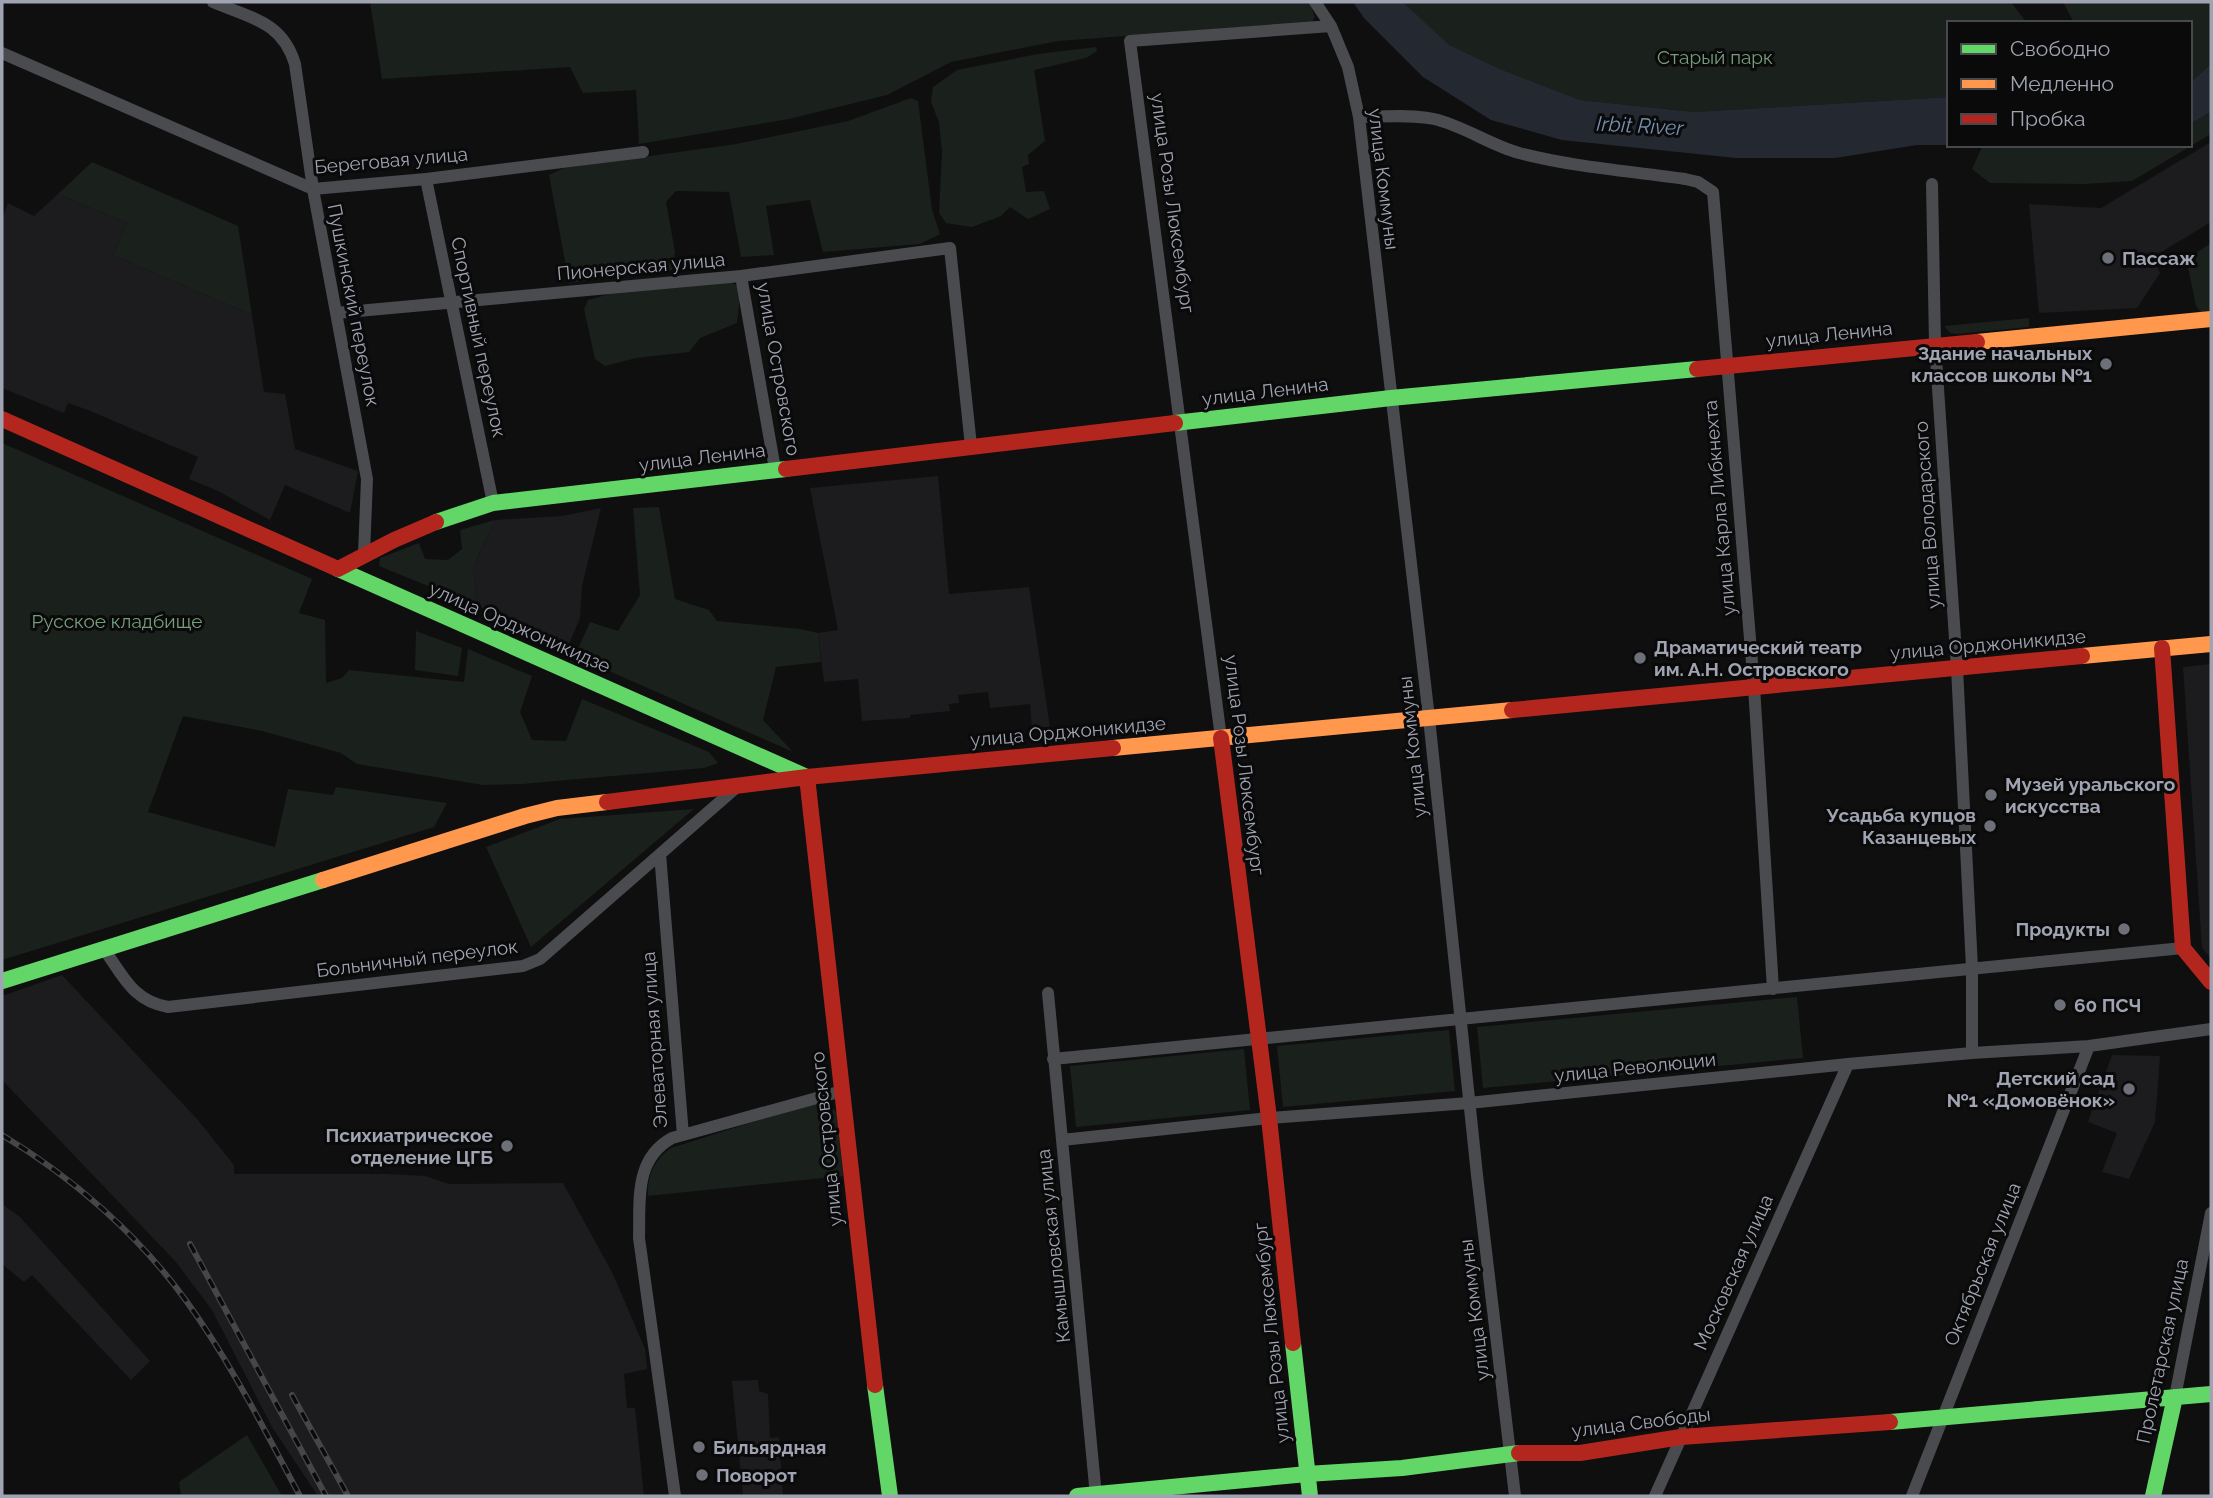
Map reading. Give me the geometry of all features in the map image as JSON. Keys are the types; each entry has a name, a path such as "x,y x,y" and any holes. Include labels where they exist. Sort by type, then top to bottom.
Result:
{"main road":[{"name":"улица Ленина","path":"338,569 419,529 466,510 493,503 1391,398 2211,319"},
{"name":"улица Орджоникидзе","path":"2,419 807,777 2211,644"},
{"path":"2162,648 2183,948 2211,982"},
{"name":"улица Розы Люксембург","path":"1221,738 1269,1118 1310,1496"},
{"path":"2,981 536,814 589,803 807,777"},
{"name":"улица Островского","path":"807,777 880,1432 890,1496"},
{"name":"улица Свободы","path":"1077,1496 1307,1474 1402,1468 1511,1453 1580,1453 1681,1437 1942,1418 2211,1394"},
{"name":"Пролетарская улица","path":"2153,1496 2175,1397"}],"street":[{"name":"Пушкинский переулок","path":"213,2 273,27 290,48 295,64 313,189 367,479 364,554"},
{"name":"улица Коммуны","path":"1315,2 1331,26 1348,67 1359,117 1515,1496"},
{"name":"улица Розы Люксембург","path":"1221,738 1130,41 1331,26"},
{"name":"Береговая улица","path":"2,53 313,189 426,179 643,152"},
{"name":"улица Карла Либкнехта","path":"1359,117 1432,118 1496,146 1517,152 1559,162 1685,178 1698,182 1713,192 1754,687 1773,989"},
{"name":"Спортивный переулок","path":"426,179 493,503"},
{"name":"улица Володарского","path":"1932,184 1935,344 1957,668 1972,968 1972,1053"},
{"name":"Пионерская улица","path":"336,313 741,276 950,248 971,446"},
{"name":"улица Островского","path":"741,276 775,470"},
{"name":"Больничный переулок","path":"104,949 134,993 156,1005 168,1007 523,966 540,959 738,786"},
{"name":"Элеваторная улица","path":"660,854 683,1135 661,1144 651,1153 642,1177 639,1238 675,1496"},
{"path":"1053,1059 2183,948"},
{"name":"Камышловская улица","path":"1048,993 1096,1495"},
{"name":"улица Революции","path":"1062,1140 1269,1118 1469,1103 1848,1064 2089,1045 2211,1029"},
{"name":"Октябрьская улица","path":"1912,1496 2089,1045"},
{"name":"Московская улица","path":"1655,1496 1848,1064"},
{"path":"683,1135 842,1091"},
{"name":"Пролетарская улица","path":"2175,1397 2211,1213"}],"shaded area":[{"path":"2211,142 2211,222 2153,257 2160,273 2137,308 2039,313 2029,204 2101,208"},
{"path":"58,194 127,223 113,255 252,315 264,392 285,394 295,449 358,471 350,513 285,485 270,520 218,491 189,479 198,457 88,410 68,403 64,413 2,388 2,219 8,203 34,216"},
{"path":"938,476 949,594 1029,587 1050,727 1032,728 1030,704 990,708 988,692 958,695 959,703 949,704 950,711 910,715 910,718 862,721 858,679 824,682 818,633 838,630 810,488"},
{"path":"601,508 582,586 580,618 566,651 515,631 507,618 477,606 473,567 495,520 562,516"},
{"path":"2211,664 2211,958 2202,948 2183,667"},
{"path":"62,975 197,1119 234,1165 234,1174 387,1174 425,1176 449,1184 563,1183 613,1274 645,1349 647,1369 624,1374 627,1408 635,1408 644,1496 318,1496 272,1427 212,1310 176,1262 2,1080 2,996"},
{"name":"Детский сад №1 «Домовёнок»","path":"2112,1055 2160,1056 2155,1122 2129,1179 2102,1172 2117,1133 2088,1122"},
{"path":"2,1204 20,1217 150,1361 131,1380 32,1275 24,1282 2,1264"},
{"path":"758,1380 759,1391 768,1394 770,1438 779,1437 783,1496 743,1496 732,1381"}],"green space":[{"path":"370,2 1309,2 1315,17 1312,22 1058,41 951,62 887,95 789,119 639,144 636,90 583,93 570,67 382,79"},
{"name":"Старый парк","path":"1403,2 2011,2 2025,21 1947,21 1947,97 1694,112 1580,100 1500,69 1448,45"},
{"path":"2063,2 2211,2 2211,64 2192,81 2192,21 2073,21"},
{"path":"1096,47 1097,51 1086,58 1034,70 1045,141 1028,155 1029,164 1022,167 1026,192 1044,191 1050,209 1028,219 1010,207 1001,216 972,227 946,223 939,213 942,152 939,122 931,102 933,87 957,70 1038,54"},
{"path":"911,98 918,101 932,210 940,234 920,244 823,252 810,200 766,206 774,255 741,257 729,192 676,191 666,202 675,252 672,270 569,283 549,175 564,168 736,144 848,121"},
{"path":"2211,112 2211,134 2192,145 2192,123"},
{"path":"1982,147 2189,147 2132,181 2084,184 1990,183 1972,169"},
{"path":"92,162 238,226 252,315 113,255 127,223 58,194"},
{"path":"2211,243 2211,311 2201,313 2196,306 2187,262"},
{"path":"727,281 737,285 740,295 737,323 700,338 689,352 636,358 605,366 595,359 584,309 588,300 613,293"},
{"path":"2029,318 2029,327 1957,334 1950,333 1944,326"},
{"name":"Русское кладбище","path":"2,443 312,579 299,613 325,620 326,683 342,678 349,670 464,682 468,649 532,676 520,712 532,740 566,741 582,699 709,752 718,763 704,768 483,785 357,764 341,753 262,731 183,716 148,812 275,847 288,789 333,795 336,787 447,803 434,827 2,960"},
{"path":"659,507 675,599 709,610 717,621 818,633 821,662 776,667 763,720 793,752 575,656 590,622 618,631 640,595 633,508"},
{"path":"495,520 473,567 477,606 379,566 380,558 419,543 425,559 448,560 462,549 460,530"},
{"path":"416,631 462,648 458,676 415,670"},
{"path":"694,809 531,947 486,847 560,819"},
{"path":"1797,997 1803,1058 1483,1088 1477,1027"},
{"path":"1449,1030 1455,1091 1283,1107 1277,1046"},
{"path":"1244,1049 1250,1110 1076,1127 1070,1066"},
{"path":"816,1102 828,1105 837,1113 843,1176 648,1196 653,1169 671,1148"},
{"path":"247,1435 282,1496 181,1496 179,1482"}],"water":[{"name":"Irbit River","path":"1353,2 1403,2 1449,45 1500,69 1580,100 1694,112 1947,97 1947,145 1917,145 1835,158 1736,158 1562,140 1491,120 1423,77 1364,18"},
{"path":"2211,64 2211,112 2192,123 2192,81"}],"railway":[{"path":"2,1135 54,1169 103,1209 168,1277 233,1373 300,1496"},
{"path":"190,1244 326,1496"},
{"path":"292,1395 348,1496"}],"traffic: fast":[{"path":"1175,423 1391,398 1697,369"},
{"path":"436,522 493,503 786,469"},
{"path":"338,569 807,777"},
{"path":"2,981 323,880"},
{"path":"1293,1343 1310,1496"},
{"path":"875,1385 890,1496"},
{"path":"1890,1422 2211,1394"},
{"path":"2153,1496 2175,1397"},
{"path":"1077,1496 1307,1474 1402,1468 1519,1453"}],"traffic: slow":[{"path":"1977,342 2211,319"},
{"path":"2082,656 2211,644"},
{"path":"1113,748 1512,710"},
{"path":"323,880 525,816 557,808 607,802"}],"traffic: jam":[{"path":"1697,369 1977,342"},
{"path":"2,419 338,569 436,522"},
{"path":"786,469 1175,423"},
{"path":"2162,648 2183,948 2211,982"},
{"path":"1512,710 2082,656"},
{"path":"1221,738 1269,1118 1293,1343"},
{"path":"607,802 807,777 1113,748"},
{"path":"807,777 875,1385"},
{"path":"1519,1453 1580,1453 1681,1437 1890,1422"}],"place":[{"name":"Пассаж","path":"2108,258"},
{"name":"Здание начальных классов школы №1","path":"2106,364"},
{"name":"Драматический театр им. А.Н. Островского","path":"1640,658"},
{"name":"Музей уральского искусства","path":"1991,795"},
{"name":"Усадьба купцов Казанцевых","path":"1990,826"},
{"name":"Продукты","path":"2124,929"},
{"name":"60 ПСЧ","path":"2060,1005"},
{"name":"Детский сад №1 «Домовёнок»","path":"2129,1089"},
{"name":"Психиатрическое отделение ЦГБ","path":"507,1146"},
{"name":"Бильярдная","path":"699,1447"},
{"name":"Поворот","path":"702,1475"}]}
